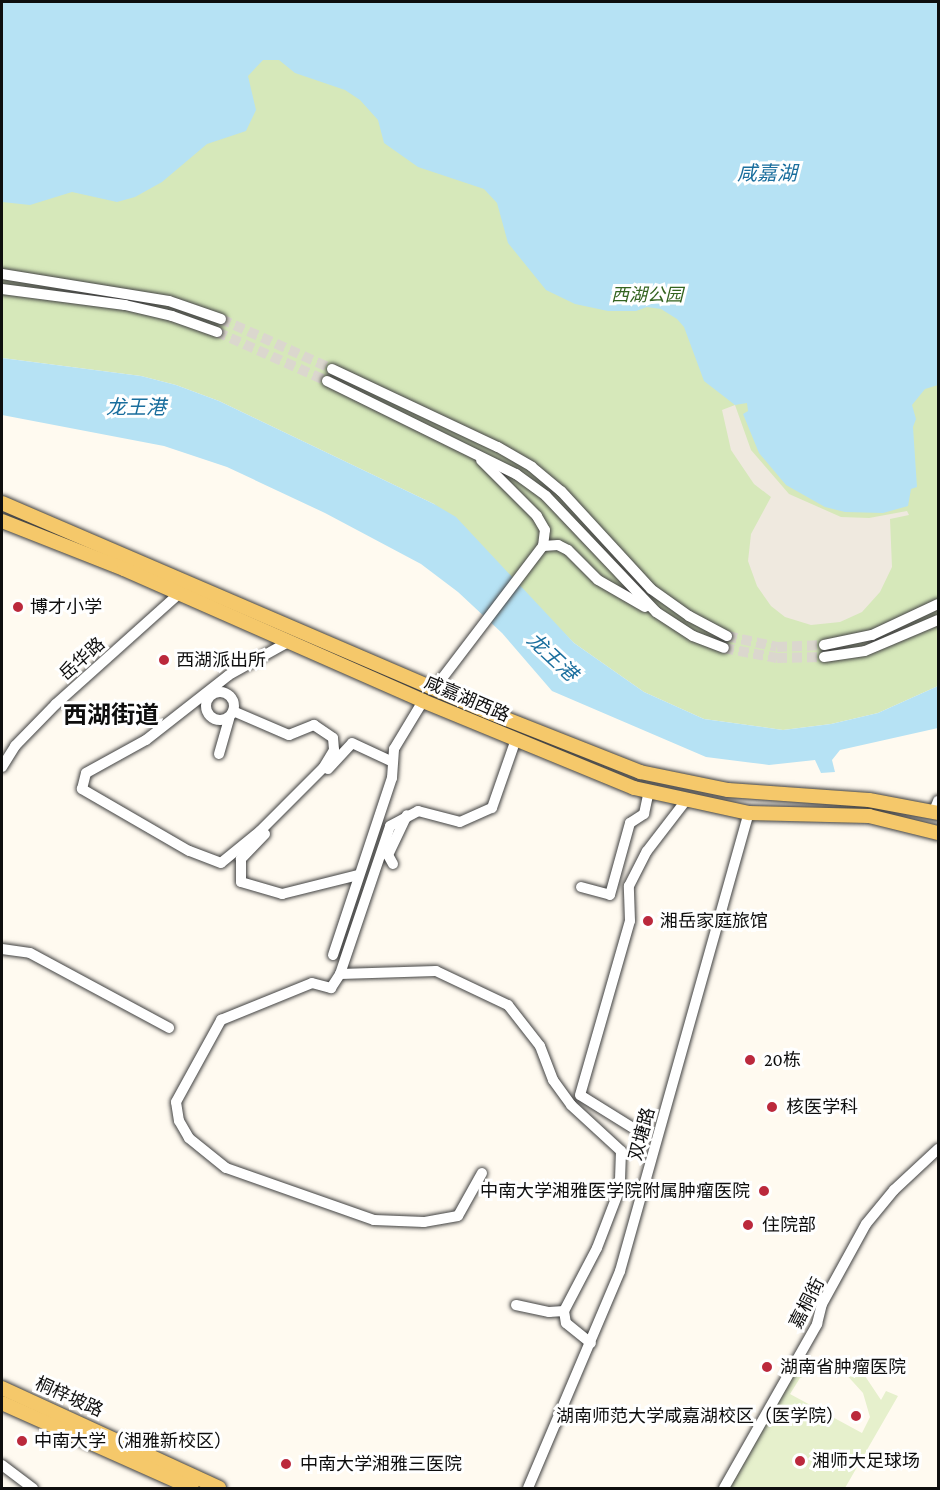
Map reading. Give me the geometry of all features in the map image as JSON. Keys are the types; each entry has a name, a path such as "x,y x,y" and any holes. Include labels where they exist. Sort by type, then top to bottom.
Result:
{"main road":[{"name":"咸嘉湖西路","path":"2,503 590,754 686,784 776,795 869,800 937,808"},
{"name":"咸嘉湖西路","path":"2,521 290,640 423,701 649,791 749,813 869,816 939,833"},
{"name":"桐梓坡路","path":"2,1388 219,1488"},
{"name":"桐梓坡路","path":"2,1403 192,1488"}],"street":[{"path":"2,274 170,301 221,319"},
{"path":"2,289 124,305 171,316 217,332"},
{"path":"332,369 498,447 531,467 561,491 651,589 689,616 727,636"},
{"path":"327,381 516,474 546,496 656,612"},
{"path":"434,689 481,624 543,546 544,530 537,516 473,451"},
{"path":"543,546 558,545 568,550 598,580 656,612 693,636 724,648"},
{"name":"岳华路","path":"2,767 15,746 56,704 180,594 190,582"},
{"path":"824,645 872,635 939,604"},
{"path":"824,657 865,651 939,620"},
{"path":"219,754 231,714 289,735 314,725 333,738 334,750 323,768 260,831 221,863 189,851 82,789 86,773 115,760 229,675 290,640"},
{"path":"333,955 392,778 394,749 423,701"},
{"path":"482,1173 458,1216 423,1221 374,1220 226,1168 189,1138 179,1121 176,1102 221,1020 312,983 331,988 340,974 390,826 407,814 418,811 460,822 492,808 516,739"},
{"path":"358,875 282,894 241,882 241,859 352,743 393,762"},
{"path":"581,887 610,895 630,823 644,814 649,791"},
{"path":"633,1128 580,1095 630,921 629,886 647,851 687,799"},
{"name":"双塘路","path":"528,1488 620,1271 749,813"},
{"path":"393,864 388,855 407,814"},
{"path":"2,949 30,953 168,1028"},
{"path":"340,974 436,971 508,1005 509,1015 540,1046 553,1080 571,1105 621,1151 620,1188 597,1248 564,1311 566,1323 591,1343"},
{"name":"嘉桐街","path":"724,1488 817,1324 822,1304 866,1224 894,1190 939,1149"},
{"path":"516,1305 549,1312 564,1311"},
{"path":"2,1465 33,1488"}],"green space":[{"name":"西湖公园","path":"2,2 938,2 938,686 878,713 831,724 783,730 704,719 644,692 574,643 434,504 219,401 176,385 141,376 2,358"},
{"name":"湘师大足球场","path":"820,1360 849,1363 861,1370 881,1400 886,1391 898,1396 845,1488 727,1488 799,1366","holes":["819,1370 844,1372 863,1393 870,1417 862,1433 790,1394 800,1378"]}],"shaded area":[{"path":"735,405 751,450 789,494 841,517 869,518 907,511 909,515 890,519 892,567 880,592 862,612 840,622 811,625 785,617 771,606 757,586 748,561 751,534 771,497 754,484 731,450 722,410"}],"water":[{"name":"咸嘉湖","path":"2,2 938,2 938,385 925,389 912,405 916,419 913,427 917,487 911,489 908,506 883,513 845,512 825,507 786,485 759,453 743,414 748,411 747,403 735,405 704,381 684,327 677,319 661,309 647,307 636,311 608,311 575,304 546,290 508,243 497,203 484,189 418,167 384,143 378,120 360,100 345,90 295,73 279,60 263,60 248,76 256,110 246,131 207,144 162,182 135,197 117,202 72,192 30,205 2,202"},
{"name":"龙王港","path":"2,358 141,376 176,385 219,401 434,504 456,517 574,643 644,692 704,719 783,730 831,724 878,713 938,686 938,728 840,750 832,760 835,772 821,773 815,760 769,765 706,757 552,691 502,633 458,592 421,564 325,513 227,467 164,446 2,415"}],"tunnel":[{"path":"221,319 332,369"},
{"path":"217,332 327,381"},
{"path":"727,636 777,647 824,645"},
{"path":"724,648 777,658 824,657"}],"place":[{"name":"博才小学","path":"18,607"},
{"name":"西湖派出所","path":"164,660"},
{"name":"湘岳家庭旅馆","path":"648,921"},
{"name":"20栋","path":"750,1060"},
{"name":"核医学科","path":"772,1107"},
{"name":"中南大学湘雅医学院附属肿瘤医院","path":"764,1191"},
{"name":"住院部","path":"748,1225"},
{"name":"湖南省肿瘤医院","path":"767,1367"},
{"name":"湖南师范大学咸嘉湖校区（医学院）","path":"856,1416"},
{"name":"中南大学（湘雅新校区）","path":"22,1441"},
{"name":"湘师大足球场","path":"800,1461"},
{"name":"中南大学湘雅三医院","path":"286,1464"}],"district":[{"name":"西湖街道","path":"111,715"}]}
